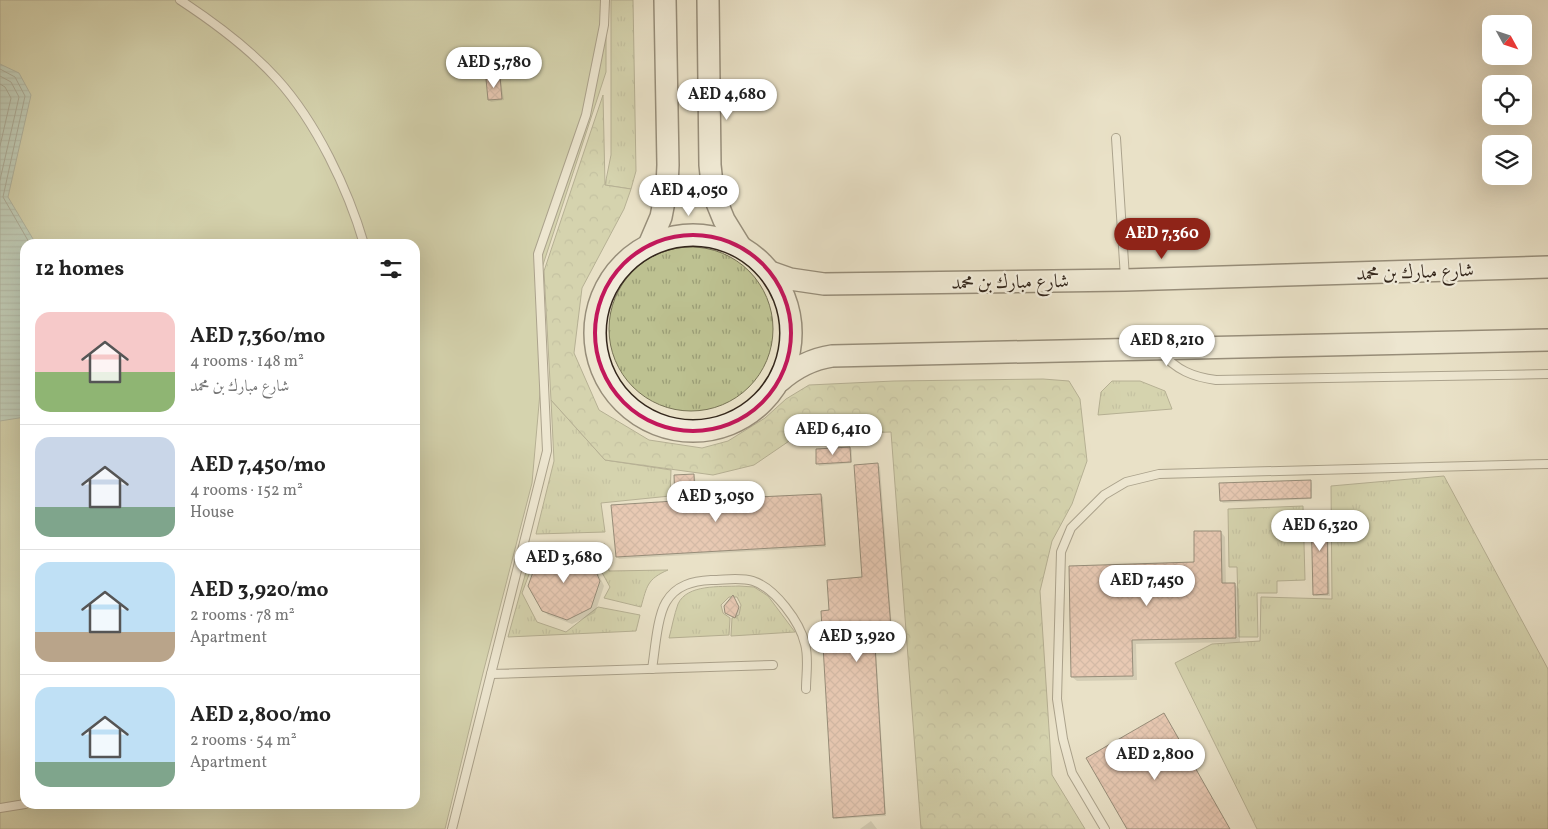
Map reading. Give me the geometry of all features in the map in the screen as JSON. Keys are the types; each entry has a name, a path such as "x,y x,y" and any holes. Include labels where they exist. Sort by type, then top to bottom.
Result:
{"street":[{"path":"649,244 661,217 667,186 665,0"},
{"path":"708,0 710,165 713,193 724,220 740,246"},
{"path":"780,381 790,354 792,326 786,298 773,274 758,258 740,246 710,235 679,235 649,244 622,264 603,292 594,325 597,358 611,389 634,413 664,428 697,432 730,425 758,407 780,381 799,367 809,362 832,356 1548,340"},
{"name":"شارع مبارك بن محمد","path":"773,274 824,284 1125,280 1548,267"}],"lane":[{"path":"180,0 232,36 278,80 298,106 331,162 346,195 362,239"},
{"path":"452,829 547,451 538,254 586,115 604,25 605,0"},
{"path":"1116,138 1125,280"},
{"path":"1158,349 1178,368 1202,379 1216,380 1548,374"},
{"path":"1106,829 1072,773 1063,739 1057,699 1061,552 1071,528 1104,495 1126,482 1160,474 1548,464"},
{"path":"652,669 661,612 671,595 684,586 698,581 746,580 761,584 770,589 801,633 807,656 806,689"},
{"path":"491,674 773,665"},
{"path":"0,808 20,805"}],"highlighted area":[{"path":"679,235 710,235 740,246 773,273 786,298 792,326 790,355 780,381 759,407 730,425 697,432 664,428 634,413 611,389 597,359 594,325 603,292 622,264 649,245"}],"green space":[{"path":"0,0 606,0 606,72 539,277 542,370 532,483 445,829 0,829"},
{"path":"611,0 633,0 636,171 631,189 605,185 611,155"},
{"path":"603,95 605,185 631,189 624,209 582,288 574,353 599,410 649,440 702,448 728,441 765,418 786,399 809,385 894,381 1043,379 1069,381 1080,399 1087,461 1072,504 1052,541 1040,591 1052,775 1085,829 921,829 891,432 798,435 754,465 713,475 605,460 551,400 544,271"},
{"path":"691,247 715,251 736,261 749,271 759,284 769,305 773,329 769,353 759,374 749,387 736,397 715,407 691,411 667,407 646,397 633,387 623,374 613,353 609,329 613,305 623,284 633,271 646,261 667,251"},
{"path":"1112,381 1140,381 1165,391 1172,409 1098,415 1101,392"},
{"path":"551,400 605,460 671,470 670,496 601,503 605,532 536,534 554,461"},
{"path":"1444,476 1548,669 1548,829 1257,829 1175,663 1212,644 1260,641 1261,597 1332,599 1331,486"},
{"path":"1303,506 1305,580 1277,581 1277,593 1257,593 1258,637 1239,637 1237,567 1229,567 1228,509"},
{"path":"605,544 609,571 668,570 661,573 649,584 641,607 604,598 610,587 594,558 563,548 534,561 522,593 537,622 566,632 598,607 640,615 636,631 508,637 532,550"},
{"path":"754,587 768,596 795,632 731,636 732,618 739,615 741,605 737,597 729,597 721,605 723,613 730,618 729,635 669,638 678,604 682,598 689,593 705,588"}],"water":[{"path":"0,64 19,73 31,95 8,197 33,239 20,239 20,418 0,421"}],"building":[{"path":"500,77 502,99 488,100 486,79"},
{"path":"850,447 851,462 816,464 816,449"},
{"path":"878,463 891,628 874,629 885,814 833,818 821,611 829,610 827,580 862,577 854,465"},
{"path":"694,474 695,500 821,494 825,545 616,557 611,505 675,501 674,475"},
{"path":"1311,480 1311,498 1220,501 1219,483"},
{"path":"1311,511 1327,511 1328,594 1313,595"},
{"path":"1194,531 1221,531 1222,583 1235,583 1236,638 1132,640 1133,676 1071,677 1069,566 1194,562"},
{"path":"564,549 591,560 600,581 591,608 567,620 542,611 528,586 537,561"},
{"path":"733,595 739,607 735,618 725,613 724,606"},
{"path":"1164,713 1230,829 1127,829 1086,758"}]}
